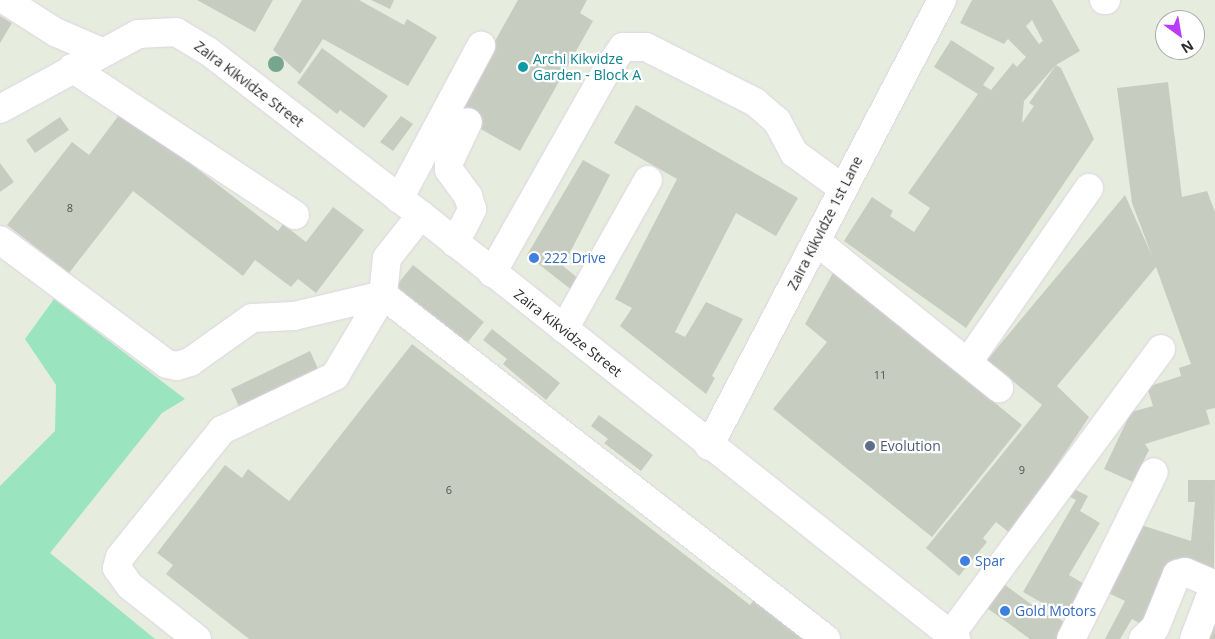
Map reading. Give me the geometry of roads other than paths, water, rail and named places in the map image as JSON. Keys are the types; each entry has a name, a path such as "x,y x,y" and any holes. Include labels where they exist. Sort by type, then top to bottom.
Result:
{"street":[{"path":"5,0 55,32 102,52"},
{"name":"Zaira Kikvidze 1st Lane","path":"709,446 842,188 942,0"},
{"name":"Zaira Kikvidze Street","path":"102,52 138,34 176,32 208,50 953,637"},
{"path":"399,199 481,46"},
{"path":"492,273 607,70 623,47 646,47 755,102 777,121 794,153 842,188"},
{"path":"0,109 102,52"},
{"path":"72,68 295,215"},
{"path":"455,243 472,209 468,196 449,170 449,162 468,122"},
{"path":"564,329 648,180"},
{"path":"968,362 1089,188"},
{"path":"197,639 130,586 117,568 120,557 222,430 335,376 383,295 387,258 421,216"},
{"path":"0,240 167,364 177,366 190,362 252,318 294,316 383,295"},
{"path":"816,241 999,388"},
{"path":"383,295 826,639"},
{"path":"953,637 1161,349"},
{"path":"1071,639 1154,472"},
{"path":"1142,639 1155,628 1177,574 1185,572 1211,583 1212,592 1194,639"}],"place":[{"name":"Archi Kikvidze Garden - Block A","path":"523,67"},
{"name":"222 Drive","path":"534,258"},
{"name":"Evolution","path":"870,446"},
{"name":"Spar","path":"965,561"},
{"name":"Gold Motors","path":"1005,611"}]}
